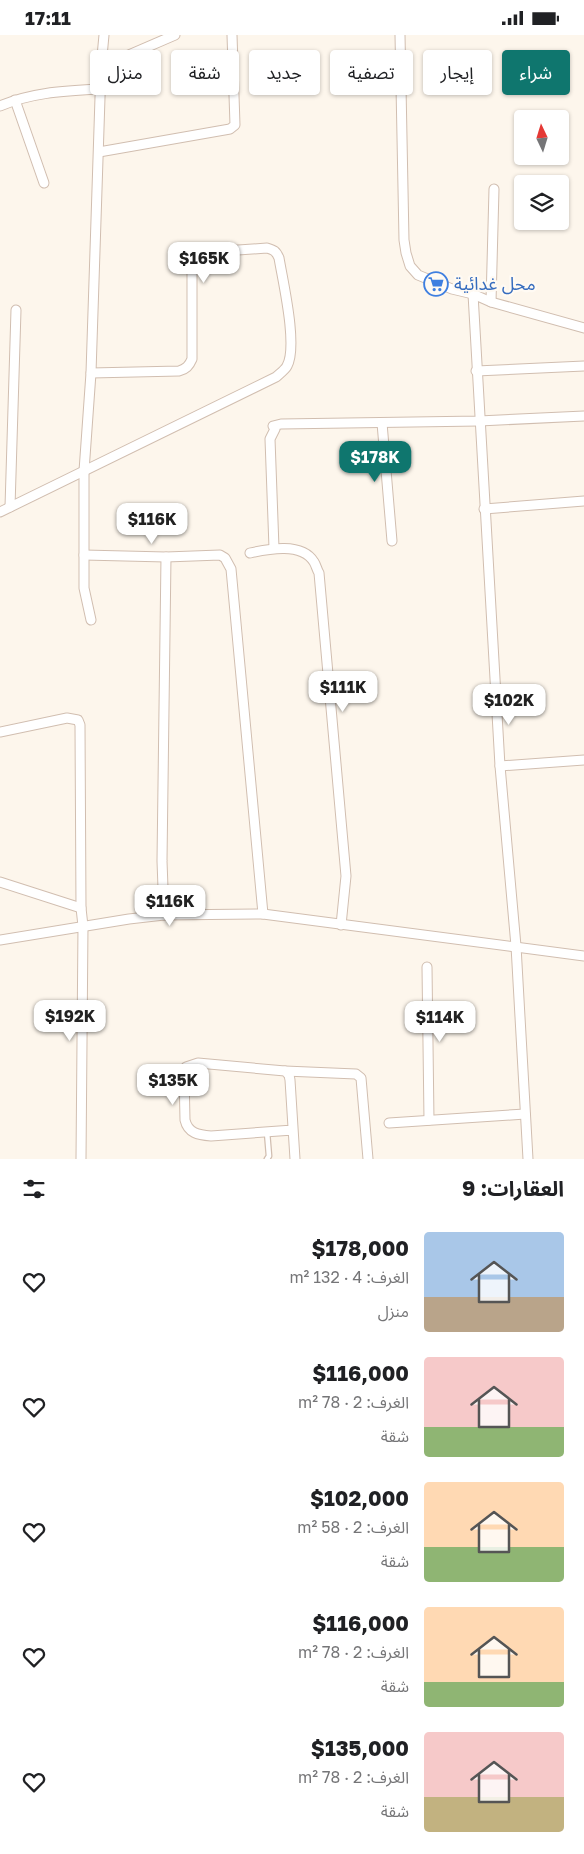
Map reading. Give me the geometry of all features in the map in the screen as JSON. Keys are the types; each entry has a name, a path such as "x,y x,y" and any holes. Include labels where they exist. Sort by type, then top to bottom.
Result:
{"street":[{"path":"103,50 104,35"},
{"path":"141,50 176,35"},
{"path":"99,152 230,129 235,125 232,35"},
{"path":"400,35 406,253 410,266 418,275 452,289 584,328"},
{"path":"0,106 46,92 90,90"},
{"path":"92,620 84,588 84,471 91,373 100,95"},
{"path":"15,100 44,183"},
{"path":"492,302 494,189"},
{"path":"0,512 276,377 287,367 291,334 279,258 276,253 273,249 267,248 195,253 192,262 192,359 185,369 179,371 91,373"},
{"path":"473,294 500,766 516,946 528,1159"},
{"path":"10,507 16,310"},
{"path":"476,371 584,366"},
{"path":"274,548 270,439 275,429 273,426 479,421 584,416"},
{"path":"382,423 392,541"},
{"path":"484,509 584,501"},
{"path":"250,553 274,548 293,549 307,554 314,561 319,573 346,876 342,925"},
{"path":"84,555 166,557 220,555 231,569 263,914"},
{"path":"164,915 162,861 166,557"},
{"path":"0,732 67,718 78,720 80,725 81,908 83,926 81,1159"},
{"path":"500,766 584,761"},
{"path":"0,880 81,908"},
{"path":"0,940 164,915 263,914 584,955"},
{"path":"427,967 429,1120"},
{"path":"293,1130 211,1136 198,1135 192,1132 186,1126 185,1120 184,1073 186,1067 198,1063 285,1071 356,1074 361,1079 368,1159"},
{"path":"285,1071 289,1075 290,1080 295,1159"},
{"path":"389,1123 524,1114"}],"lane":[{"path":"267,1159 269,1156 268,1132"}],"place":[{"name":"محل غدائية","path":"436,284"}]}
